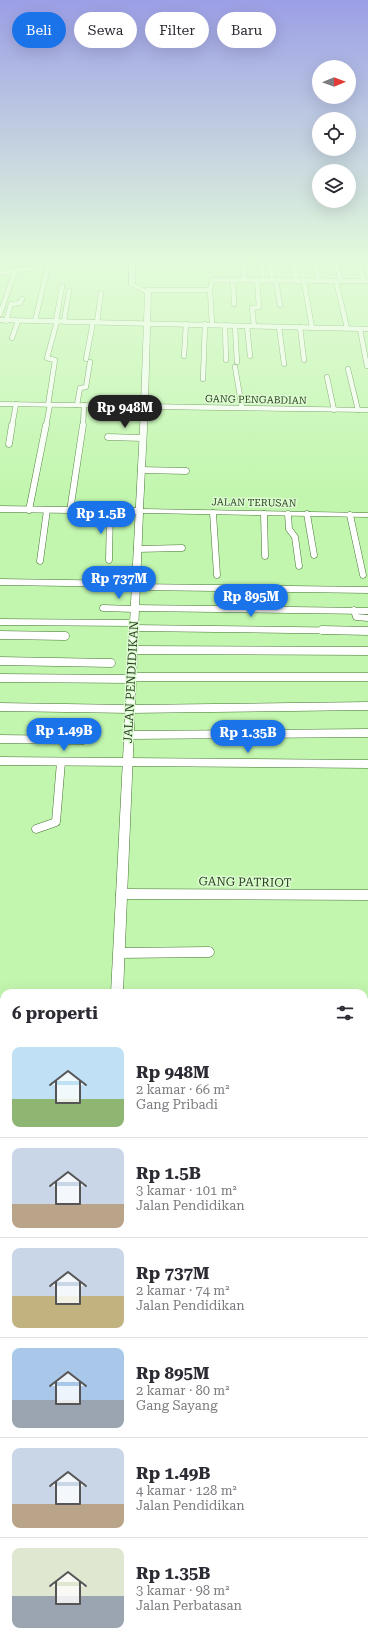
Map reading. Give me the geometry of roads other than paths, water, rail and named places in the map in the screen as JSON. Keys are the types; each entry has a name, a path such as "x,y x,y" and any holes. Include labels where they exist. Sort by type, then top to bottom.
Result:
{"main road":[{"name":"JALAN PENDIDIKAN","path":"117,989 147,340"},
{"name":"GANG PENGABDIAN","path":"0,404 368,410"},
{"name":"JALAN TERUSAN","path":"140,511 368,516"}],"street":[{"path":"29,510 49,405 55,360 47,358 52,340"},
{"path":"70,510 83,427 80,388 86,387 92,340"},
{"path":"184,356 185,340"},
{"path":"203,379 204,340"},
{"path":"225,340 226,360"},
{"path":"235,340 236,364 240,399 243,401 244,408"},
{"path":"248,340 250,356"},
{"path":"281,340 284,364"},
{"path":"302,340 304,360"},
{"path":"362,340 367,366"},
{"path":"348,368 358,410"},
{"path":"327,377 334,410"},
{"path":"9,444 16,404"},
{"path":"108,437 142,438"},
{"path":"141,470 186,471"},
{"path":"0,509 140,511"},
{"path":"40,561 48,510"},
{"path":"109,560 110,511"},
{"path":"213,513 217,576"},
{"path":"264,514 265,556"},
{"path":"288,514 289,529 295,537 299,566"},
{"path":"307,514 314,554"},
{"path":"350,515 363,575"},
{"path":"137,549 182,548"},
{"path":"0,582 368,590"},
{"path":"103,608 368,610"},
{"path":"354,610 356,617 368,618"},
{"path":"0,622 368,631"},
{"path":"46,636 48,622"},
{"path":"0,635 65,636"},
{"path":"132,650 368,651"},
{"path":"0,661 111,662"},
{"path":"0,678 368,677"},
{"path":"0,707 130,709 368,706"},
{"path":"128,735 368,735"},
{"path":"0,739 83,740"},
{"path":"0,761 368,764"},
{"path":"36,829 54,824 56,822 61,762"},
{"name":"GANG PATRIOT","path":"121,894 213,893 368,895"},
{"path":"119,953 209,952"}]}
